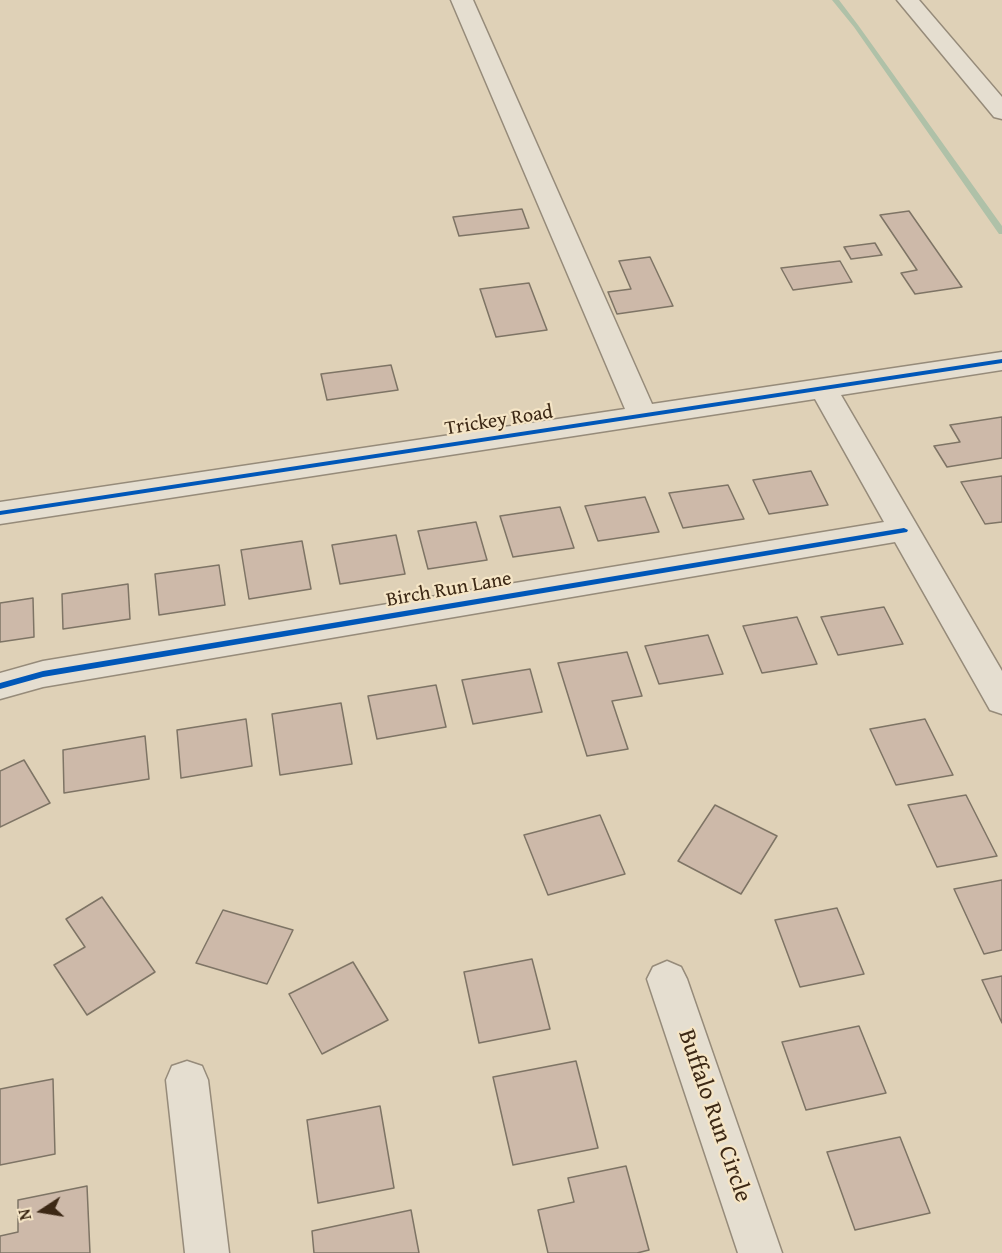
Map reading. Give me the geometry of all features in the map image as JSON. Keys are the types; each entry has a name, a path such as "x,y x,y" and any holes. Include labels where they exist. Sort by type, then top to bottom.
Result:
{"street":[{"path":"462,0 643,416"},
{"path":"908,0 1002,112"},
{"name":"Trickey Road","path":"0,513 1002,361"},
{"path":"823,388 1002,702"},
{"name":"Birch Run Lane","path":"0,686 43,674 904,530"},
{"name":"Buffalo Run Circle","path":"667,979 760,1253"},
{"path":"187,1080 207,1253"}],"building":[{"path":"522,209 529,228 459,236 453,217"},
{"path":"909,211 962,287 915,294 901,273 917,270 880,215"},
{"path":"875,243 882,255 851,259 844,247"},
{"path":"650,257 673,306 617,314 608,292 631,289 619,261"},
{"path":"840,261 852,282 793,290 781,268"},
{"path":"529,283 547,330 496,337 480,289"},
{"path":"391,365 398,390 327,400 321,374"},
{"path":"1002,417 1002,458 947,467 934,446 960,442 950,425"},
{"path":"811,471 828,505 769,514 753,480"},
{"path":"1002,476 1002,522 985,524 961,482"},
{"path":"728,485 744,519 683,528 669,493"},
{"path":"645,497 659,532 598,541 585,506"},
{"path":"560,507 574,548 513,557 500,516"},
{"path":"476,522 487,560 428,569 418,531"},
{"path":"396,535 405,574 340,584 332,545"},
{"path":"302,541 311,589 249,599 241,550"},
{"path":"219,565 225,605 159,615 155,574"},
{"path":"128,584 130,619 63,629 62,594"},
{"path":"33,598 34,637 0,642 0,603"},
{"path":"884,607 903,644 838,655 821,617"},
{"path":"797,617 817,664 762,673 743,626"},
{"path":"708,635 723,674 659,684 645,646"},
{"path":"627,652 642,696 612,701 628,749 587,756 558,663"},
{"path":"530,669 542,712 473,724 462,680"},
{"path":"436,685 446,727 377,739 368,696"},
{"path":"341,703 352,764 280,775 272,714"},
{"path":"246,719 252,766 181,778 177,730"},
{"path":"925,719 953,775 896,785 870,729"},
{"path":"145,736 149,779 64,793 63,750"},
{"path":"24,760 50,803 0,827 0,771"},
{"path":"966,795 997,856 937,867 908,805"},
{"path":"715,805 777,836 741,894 678,861"},
{"path":"600,815 625,874 548,895 524,835"},
{"path":"1002,880 1002,950 984,954 954,889"},
{"path":"102,897 155,972 87,1015 54,965 85,947 66,919"},
{"path":"837,908 864,974 800,987 775,920"},
{"path":"223,910 293,930 267,984 196,963"},
{"path":"532,959 550,1029 479,1043 464,972"},
{"path":"353,962 388,1020 322,1054 289,994"},
{"path":"1002,976 1002,1023 982,980"},
{"path":"859,1026 886,1093 806,1110 782,1042"},
{"path":"576,1061 598,1148 513,1165 493,1077"},
{"path":"53,1079 55,1154 0,1165 0,1089"},
{"path":"380,1106 394,1188 318,1203 307,1120"},
{"path":"900,1137 930,1213 855,1230 827,1152"},
{"path":"626,1166 649,1250 637,1253 548,1253 538,1210 574,1202 568,1178"},
{"path":"87,1186 90,1253 0,1253 0,1236 18,1232 18,1200"},
{"path":"411,1210 419,1253 314,1253 312,1231"}],"waterway":[{"path":"835,0 856,26 1002,232"}],"cycle path":[{"path":"0,513 1002,361"},
{"path":"0,686 43,674 904,530"}]}
